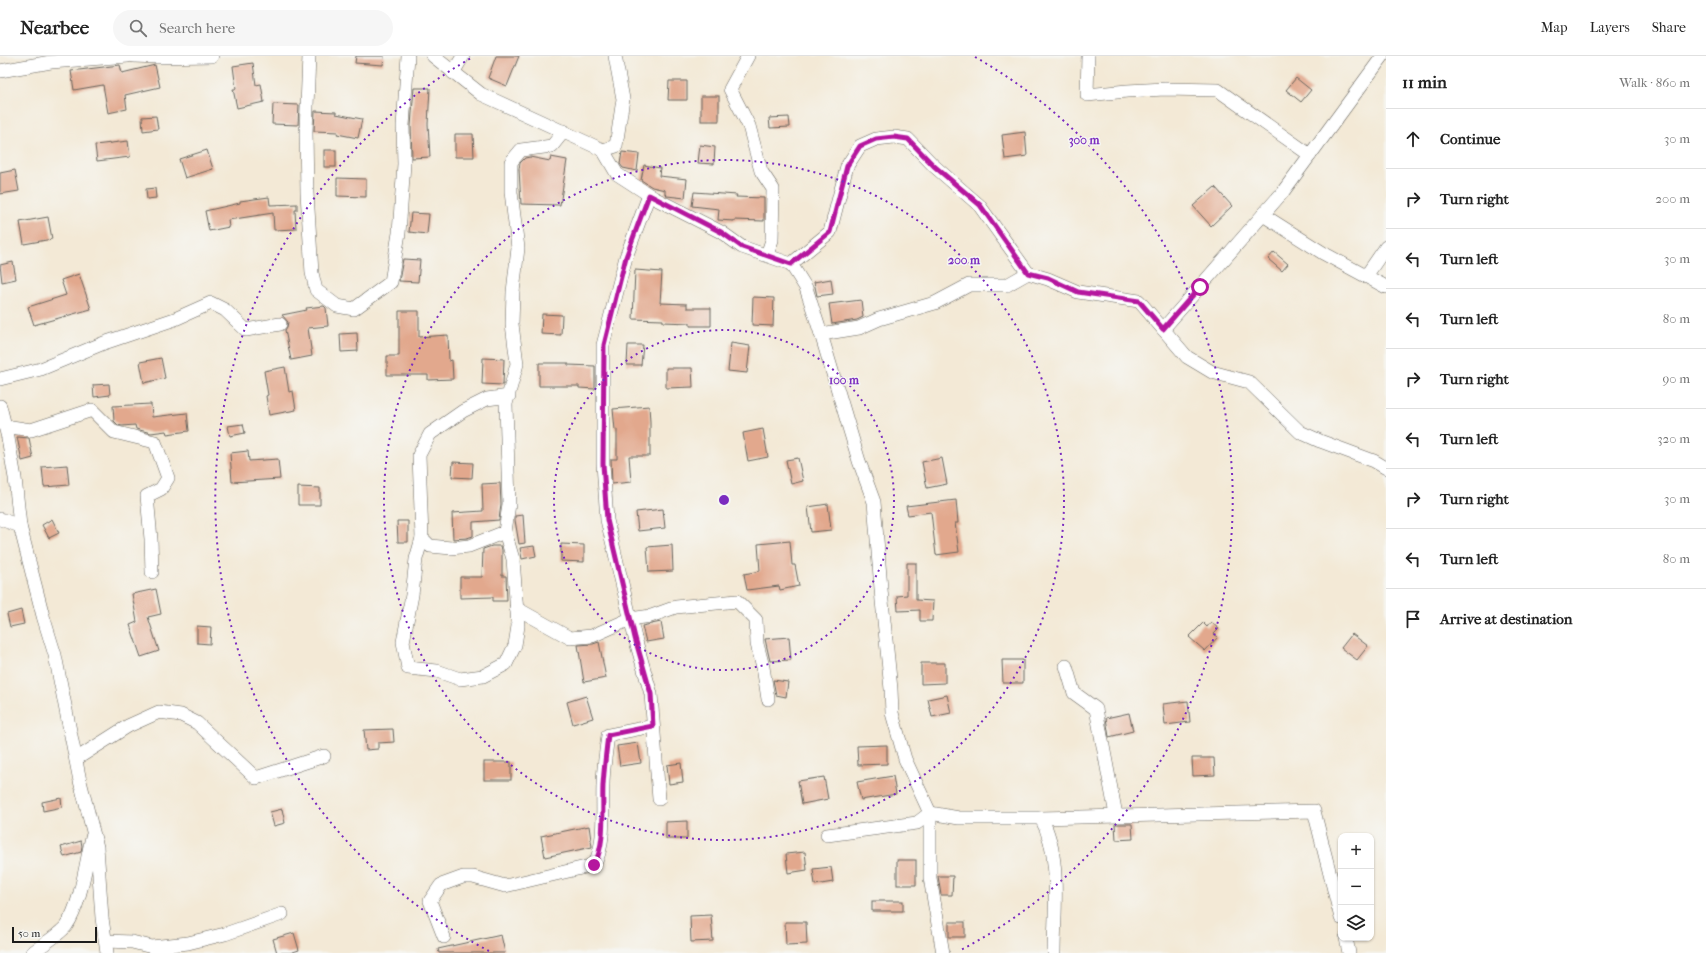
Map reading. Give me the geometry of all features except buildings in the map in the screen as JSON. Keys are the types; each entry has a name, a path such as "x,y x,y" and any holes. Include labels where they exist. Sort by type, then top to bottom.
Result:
{"street":[{"path":"0,71 51,62 128,56"},
{"path":"134,56 212,56"},
{"path":"309,56 306,132 307,193 312,273 316,290 337,306 354,309 391,282 399,233 404,164 403,126 408,56"},
{"path":"433,56 481,94 604,150 617,174 649,195 721,232 742,247 791,264 806,288 858,461 874,502 892,713 905,759 930,813 930,878 943,953"},
{"path":"453,73 463,56"},
{"path":"604,150 616,146 622,99 615,56"},
{"path":"748,56 730,89 748,126 760,171 773,190 772,240 766,255"},
{"path":"1088,56 1087,96 1127,91 1165,89 1218,90 1310,155"},
{"path":"1163,329 1282,193 1383,58"},
{"path":"509,396 487,399 463,411 430,434 419,455 422,538 416,559 412,595 403,642 408,668 437,671 460,679 484,676 506,664 515,645 518,626 513,559 505,532 509,504 506,404 509,396 517,364 512,324 513,292 518,248 511,192 511,162 521,150 552,146 564,131"},
{"path":"791,264 830,232 847,166 860,146 876,139 894,137 908,139 934,166 980,205 1028,273 1048,278 1078,292 1139,301 1187,357 1212,372 1249,382 1300,432 1374,461 1386,468"},
{"path":"649,195 626,257 604,345 603,464 607,520 630,619 651,694 659,798"},
{"path":"1263,215 1323,254 1386,287"},
{"path":"1366,276 1386,247"},
{"path":"821,334 859,328 879,319 935,303 968,285 1007,285 1028,273"},
{"path":"0,379 41,369 104,342 175,319 211,303 225,310 246,330 280,324"},
{"path":"0,406 4,438 15,478 20,526 43,616 55,655 76,759 97,847 102,918 107,947 132,942 152,947 188,943 225,934 282,914"},
{"path":"4,438 92,410 114,432 155,442 168,478 161,489 146,496 152,540 152,572"},
{"path":"0,519 20,526"},
{"path":"422,538 430,546 451,548 469,546 505,532"},
{"path":"516,608 570,638 592,636 630,619 651,616 676,607 737,601 756,620 756,644 763,666 768,699"},
{"path":"1066,666 1074,693 1096,709 1116,815"},
{"path":"76,759 128,726 158,712 181,715 197,723 256,778 324,756"},
{"path":"444,937 430,901 441,885 463,877 473,877 505,886 594,865 599,856 603,814 603,784 608,735 653,726"},
{"path":"827,836 917,823 930,813 959,818 1041,818 1314,811 1338,906"},
{"path":"1041,818 1048,830 1053,849 1054,953"},
{"path":"32,953 66,926 72,915 80,891 93,832"},
{"path":"1347,941 1349,953"}],"route":[{"path":"594,865 599,856 603,814 603,784 608,735 653,726 651,694 615,560 607,520 603,464 604,345 626,257 649,195 721,232 742,247 791,264 830,232 847,166 860,146 876,139 894,137 908,139 934,166 980,205 1028,273 1048,278 1078,292 1139,301 1163,329 1200,287"}]}
